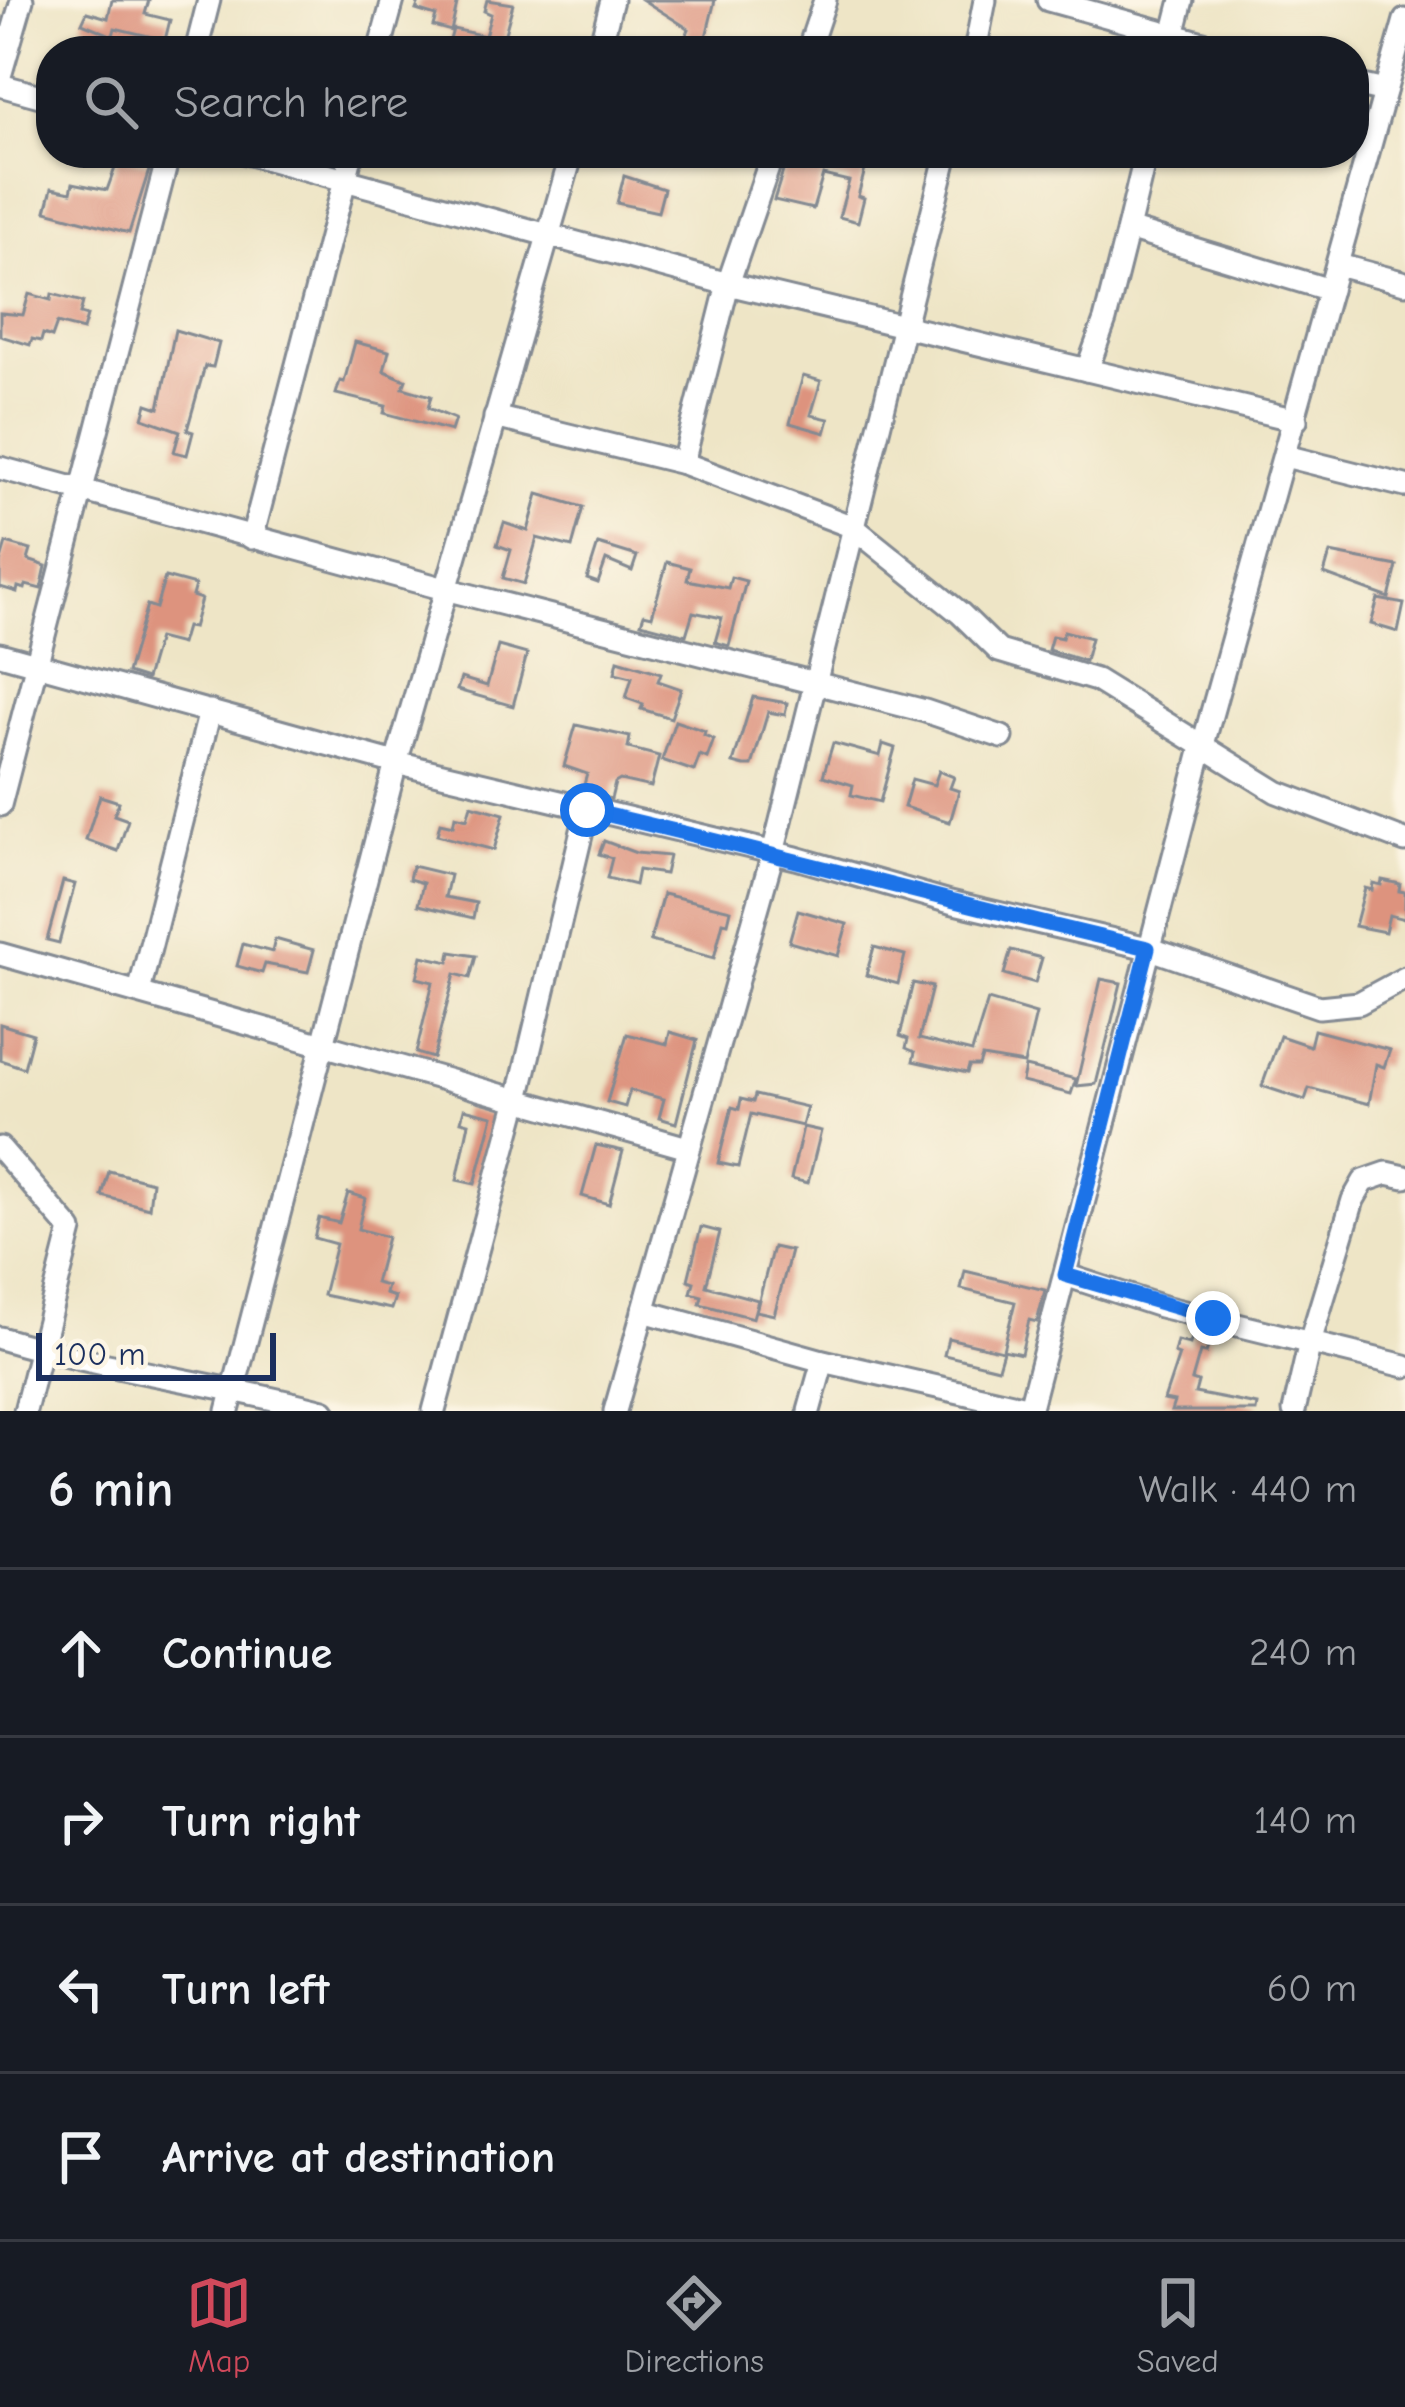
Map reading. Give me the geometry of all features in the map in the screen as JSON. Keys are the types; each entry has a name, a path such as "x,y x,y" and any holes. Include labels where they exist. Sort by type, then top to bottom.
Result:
{"street":[{"path":"22,0 0,80 36,93"},
{"path":"200,36 209,0"},
{"path":"383,36 392,0"},
{"path":"603,36 612,0"},
{"path":"813,36 825,0"},
{"path":"978,36 985,0"},
{"path":"1048,0 1153,36"},
{"path":"1173,36 1182,0"},
{"path":"1369,150 1405,20"},
{"path":"1369,87 1385,91"},
{"path":"0,805 165,168"},
{"path":"301,168 728,284 1296,420"},
{"path":"252,538 348,168"},
{"path":"228,1411 396,764 568,168"},
{"path":"683,463 728,284 768,168"},
{"path":"615,1411 773,853 942,168"},
{"path":"1087,370 1105,320 1142,168"},
{"path":"643,1311 823,1361 1030,1409 1148,948 1364,168"},
{"path":"1128,229 1330,290"},
{"path":"1338,265 1405,283"},
{"path":"495,417 683,463 853,526 999,651 1096,680 1277,792 1405,841"},
{"path":"1285,456 1405,485"},
{"path":"0,468 445,589 925,711 1002,737"},
{"path":"0,654 396,764 1148,948 1319,1007 1359,1003 1405,978"},
{"path":"139,992 210,711"},
{"path":"434,1411 518,1099 587,810"},
{"path":"0,954 688,1148"},
{"path":"0,1148 71,1230 25,1411"},
{"path":"1294,1411 1353,1200 1364,1181 1387,1173 1405,1177"},
{"path":"1065,1275 1160,1306 1405,1366"},
{"path":"0,1338 39,1350 234,1387 324,1411"},
{"path":"809,1411 823,1361"}],"building":[{"path":"112,0 149,0 145,14 170,20 166,36 115,28 113,36 82,23 87,12 108,18"},
{"path":"420,0 458,0 451,31 433,26 436,16 416,10"},
{"path":"487,0 513,4 504,36 485,36 491,14 484,11"},
{"path":"643,0 715,0 706,36 686,36 689,29"},
{"path":"453,29 485,36 451,36"},
{"path":"115,168 150,168 129,233 46,211 52,188 71,192 73,183 107,190"},
{"path":"784,168 865,168 858,222 839,217 849,181 823,175 813,209 774,200"},
{"path":"624,176 664,189 658,212 617,203"},
{"path":"29,294 83,302 80,314 87,316 83,330 57,323 52,337 43,334 41,341 32,339 30,345 0,336 0,313 23,315"},
{"path":"175,330 219,343 213,367 205,366 187,430 193,432 187,455 174,452 180,431 143,418 147,404 159,408"},
{"path":"355,342 389,351 384,371 406,380 403,388 431,396 428,408 455,419 451,431 384,413 386,406 336,394"},
{"path":"803,376 821,381 811,415 829,419 825,433 790,423"},
{"path":"538,494 583,507 572,547 537,538 524,584 503,578 511,550 497,545 504,523 528,531"},
{"path":"6,543 31,550 28,560 46,566 41,589 26,585 17,592 0,587"},
{"path":"598,544 637,556 632,571 606,560 598,583 587,579"},
{"path":"1330,553 1397,566 1389,598 1324,574"},
{"path":"667,562 690,568 687,580 728,588 731,577 746,581 729,646 715,642 722,618 693,612 686,635 641,623 644,614 652,616"},
{"path":"165,577 195,585 192,596 201,599 193,628 186,627 181,644 158,638 146,679 127,673 147,605 156,608"},
{"path":"1378,599 1404,604 1398,632 1371,624"},
{"path":"1064,631 1091,638 1085,661 1048,650 1052,636 1062,638"},
{"path":"498,646 527,654 513,706 457,690 461,678 487,686"},
{"path":"618,660 661,673 658,681 681,689 671,718 641,709 643,704 626,698 632,677 615,673"},
{"path":"753,697 787,703 785,715 768,712 752,766 744,766 733,763"},
{"path":"675,721 714,739 707,758 700,755 694,771 662,760"},
{"path":"576,725 630,737 628,748 659,756 651,787 620,780 611,799 582,792 587,774 564,766"},
{"path":"833,743 880,756 883,744 895,748 880,802 851,795 853,785 823,776"},
{"path":"939,771 954,777 950,788 959,791 950,822 904,807 912,779 934,785"},
{"path":"100,796 119,802 114,815 128,820 118,851 86,840"},
{"path":"471,805 504,814 494,850 437,835 440,823 453,826 455,816 467,819"},
{"path":"604,841 636,853 669,856 665,874 638,870 635,885 607,878 612,858 599,854"},
{"path":"412,866 450,875 445,897 476,903 473,918 418,905 423,883 409,879"},
{"path":"1382,880 1400,884 1399,891 1405,892 1405,919 1389,915 1385,932 1355,926 1365,888 1372,890 1373,883 1381,885"},
{"path":"63,881 75,884 59,943 47,940"},
{"path":"663,894 731,910 714,958 650,941"},
{"path":"798,910 847,924 838,956 789,942"},
{"path":"275,939 314,950 308,972 265,964 262,973 237,966 243,944 272,952"},
{"path":"874,947 905,955 898,984 866,975"},
{"path":"1011,950 1042,958 1035,983 1004,974"},
{"path":"451,952 476,956 470,978 455,974 433,1058 416,1053 433,982 417,978 422,956 449,962"},
{"path":"1101,979 1121,983 1096,1084 1076,1086"},
{"path":"913,983 932,987 919,1039 972,1052 988,1000 1036,1014 1024,1064 982,1057 979,1066 969,1066 967,1073 913,1061 915,1052 906,1048 908,1039 900,1036"},
{"path":"0,1024 33,1034 24,1068 0,1060"},
{"path":"1314,1030 1390,1050 1384,1067 1376,1064 1369,1104 1309,1088 1305,1100 1262,1086 1280,1036 1310,1046"},
{"path":"670,1032 697,1040 676,1123 659,1118 664,1099 630,1090 625,1107 607,1102 627,1034 667,1044"},
{"path":"1025,1067 1076,1079 1071,1094 1022,1082"},
{"path":"755,1095 807,1107 802,1126 751,1114 738,1167 718,1163 732,1107 739,1109 741,1099 753,1102"},
{"path":"464,1109 493,1116 475,1184 457,1180 469,1123 461,1121"},
{"path":"803,1127 821,1131 808,1183 791,1179"},
{"path":"596,1145 623,1151 609,1204 582,1196"},
{"path":"109,1171 152,1182 149,1208 102,1196"},
{"path":"348,1193 365,1198 358,1229 387,1237 375,1283 387,1286 385,1294 395,1297 391,1309 323,1295 336,1244 314,1238 319,1218 339,1223"},
{"path":"701,1227 720,1232 706,1286 758,1300 753,1318 700,1304 702,1296 691,1293 694,1282 688,1280"},
{"path":"773,1247 791,1251 774,1315 756,1311"},
{"path":"965,1271 1045,1290 1037,1322 1029,1320 1021,1354 1003,1350 1015,1302 961,1289"},
{"path":"1193,1334 1211,1338 1206,1353 1200,1352 1192,1380 1198,1382 1195,1393 1257,1405 1256,1411 1171,1411 1174,1402 1164,1400 1179,1355 1174,1353 1177,1341 1190,1344"},
{"path":"948,1338 1003,1351 998,1368 944,1355"}],"route":[{"path":"587,810 1148,948 1065,1275 1213,1318"}]}
